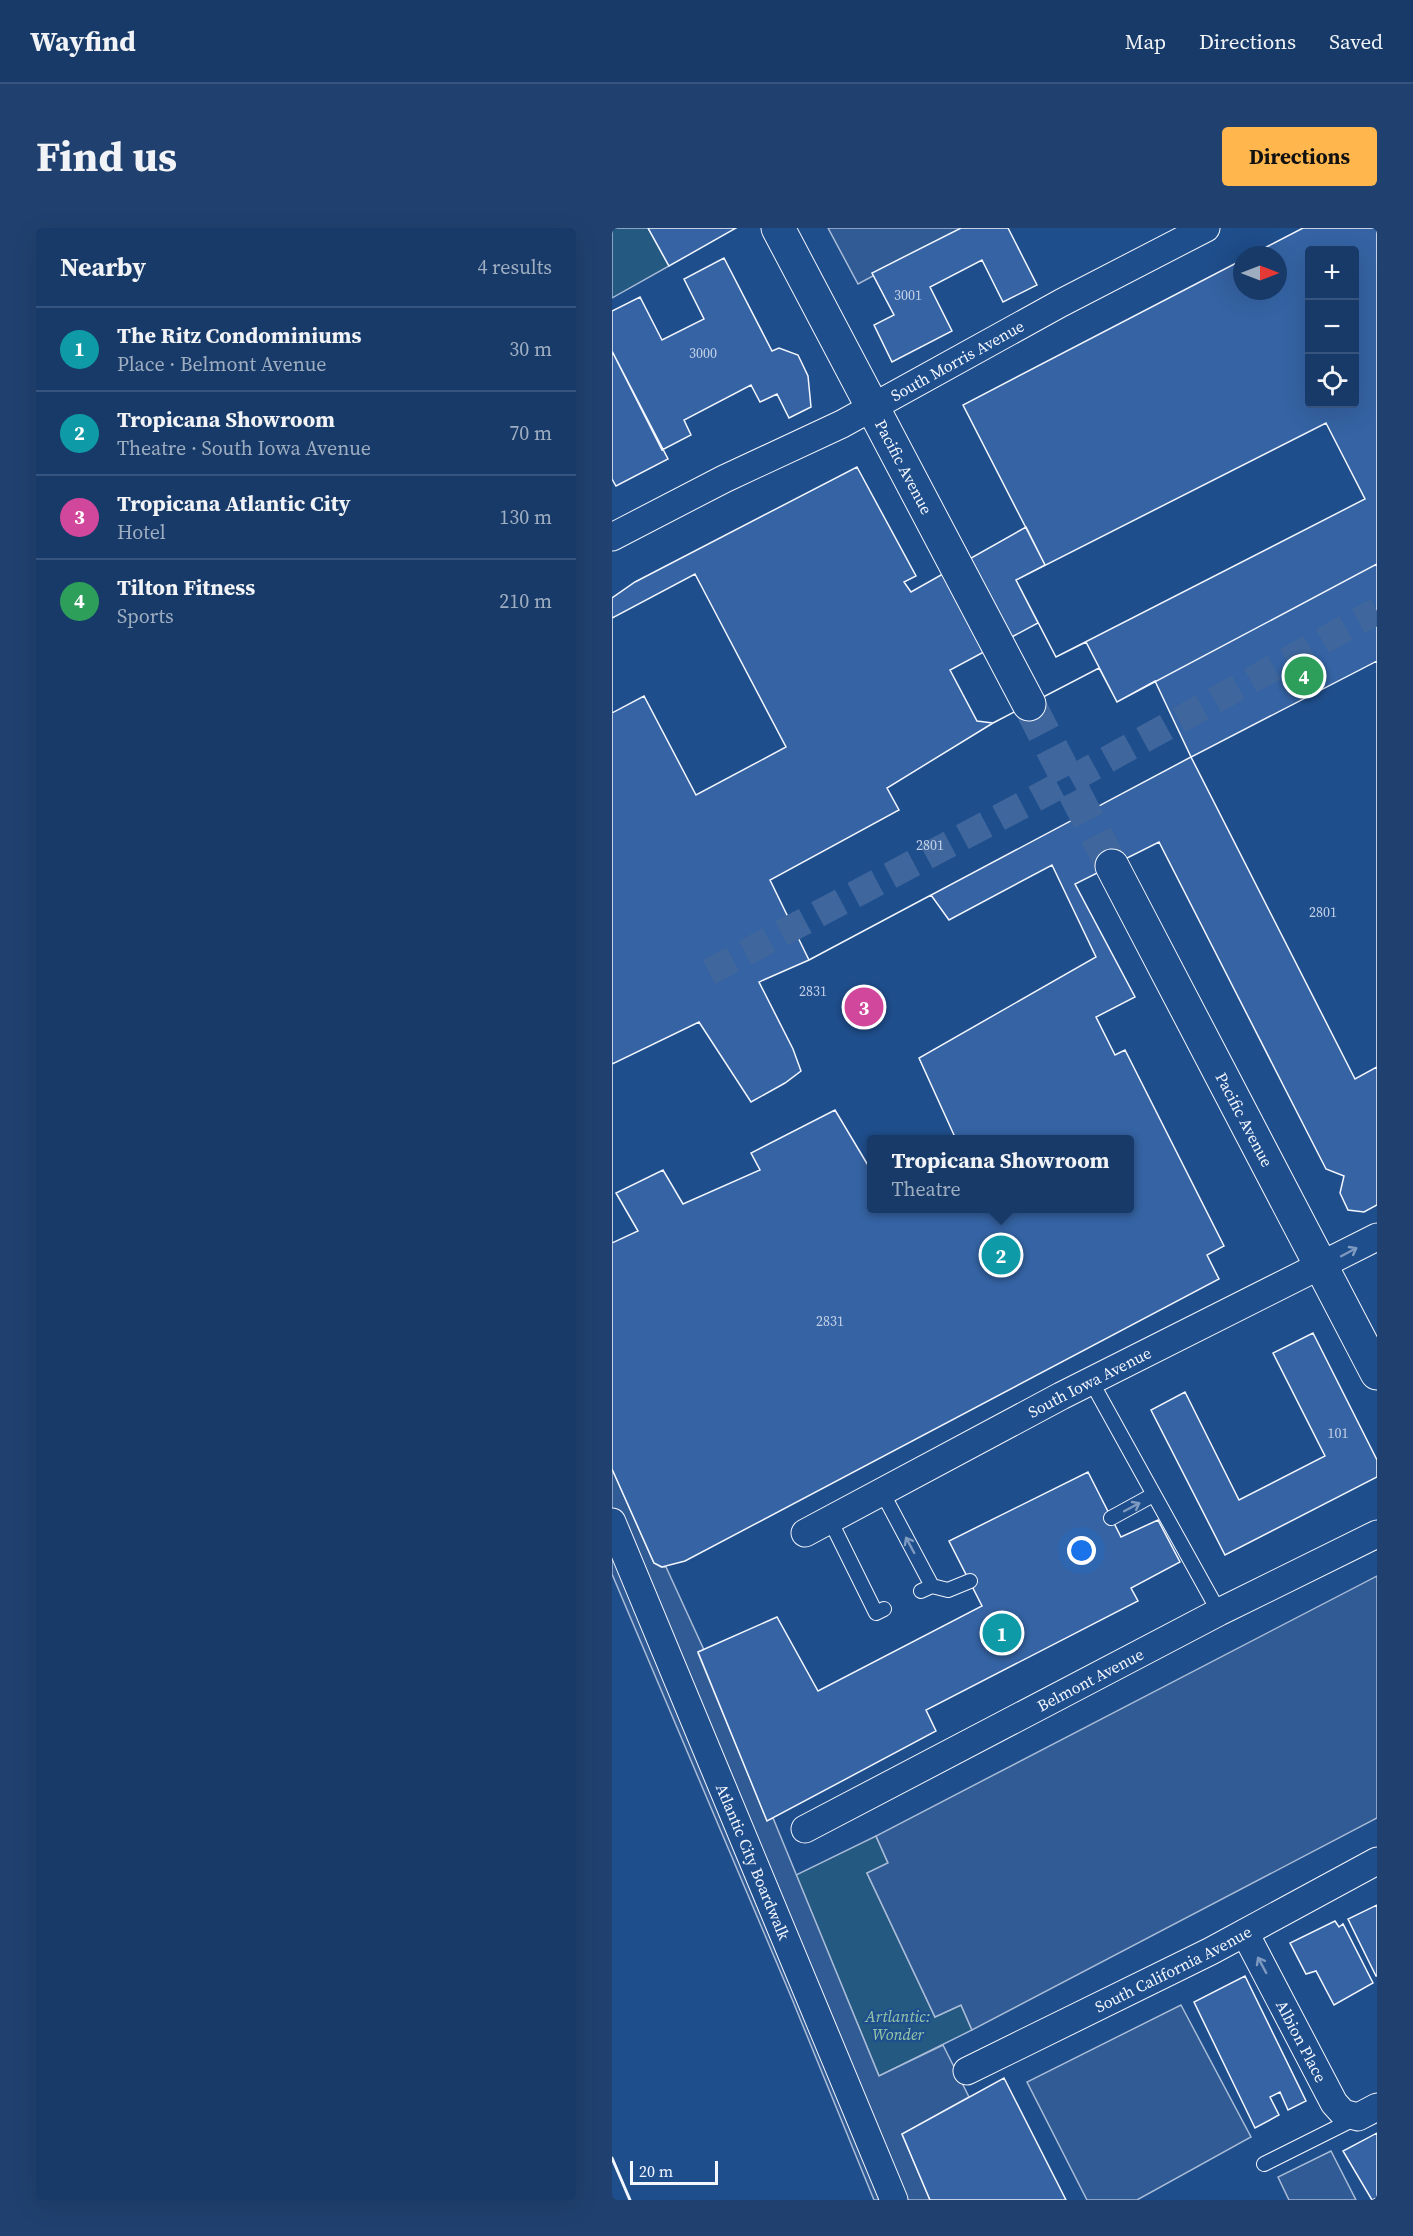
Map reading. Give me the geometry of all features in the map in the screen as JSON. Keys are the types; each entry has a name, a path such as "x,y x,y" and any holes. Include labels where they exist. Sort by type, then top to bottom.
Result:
{"street":[{"name":"Pacific Avenue","path":"778,228 1029,704"},
{"name":"South Morris Avenue","path":"612,537 724,479 873,408 1071,298 1206,228"},
{"name":"Pacific Avenue","path":"1112,866 1377,1373"},
{"name":"South Iowa Avenue","path":"805,1533 1091,1381 1377,1237"},
{"name":"Atlantic City Boardwalk","path":"612,1522 894,2200"},
{"name":"Belmont Avenue","path":"805,1829 1219,1612 1377,1534"},
{"name":"South California Avenue","path":"967,2071 1245,1933 1377,1861"},
{"name":"Albion Place","path":"1245,1933 1334,2103 1343,2113 1367,2112"}],"lane":[{"path":"1091,1381 1219,1612"},
{"path":"882,1492 927,1589 948,1590 970,1581"},
{"path":"1111,1518 1153,1495"},
{"path":"830,1520 876,1613 884,1609"},
{"path":"1264,2163 1367,2112"}],"green space":[{"path":"612,228 648,228 669,266 612,298"},
{"name":"Artlantic: Wonder","path":"876,1836 888,1863 867,1873 935,2017 961,2005 972,2030 879,2076 796,1875"}],"shaded area":[{"path":"828,228 963,228 858,284"},
{"path":"612,1469 654,1563 666,1567 704,1650 698,1653 767,1820 773,1818 879,2076 943,2045 969,2097 902,2134 930,2200 874,2200 792,1999 612,1574"},
{"path":"1377,1576 1377,1818 972,2030 961,2005 935,2017 867,1873 888,1863 876,1836"},
{"path":"1181,2005 1251,2137 1137,2200 1087,2200 1027,2082"},
{"path":"1331,2151 1356,2200 1289,2200 1278,2177"}],"building":[{"path":"648,228 736,228 669,266"},
{"path":"961,228 1008,228 1037,285 1003,302 982,260 930,287 952,331 892,362 874,325 894,315 872,273"},
{"path":"1303,228 1377,228 1377,564 1117,702 1086,642 1056,657 1016,580 1045,565 963,405 1233,265 1233,300 1287,300 1287,246 1268,246"},
{"path":"724,258 772,351 779,348 798,355 808,376 811,407 789,418 777,394 760,402 751,385 684,420 691,435 662,450 612,351 612,311 640,297 662,340 704,319 684,279"},
{"path":"612,351 668,459 616,486 612,479"},
{"path":"1326,423 1365,499 1056,657 1016,580"},
{"path":"857,467 916,576 904,582 911,592 1026,527 1045,565 1016,580 1038,623 950,670 977,721 993,723 1099,668 1117,702 1377,564 1377,1205 1364,1212 1348,1210 1340,1193 1344,1176 1326,1169 1159,842 1075,884 1135,997 1096,1017 1115,1055 1125,1050 1224,1246 1207,1255 1219,1279 685,1561 662,1567 654,1563 612,1469 612,598 635,582"},
{"path":"695,574 786,747 696,795 644,696 612,713 612,618"},
{"path":"1377,661 1377,1067 1355,1079 1191,757"},
{"path":"1099,668 1117,702 1155,681 1191,757 809,960 770,880 899,810 887,788 993,723"},
{"path":"1052,865 1096,957 919,1058 954,1135 867,1135 867,1164 835,1110 751,1153 760,1170 683,1204 663,1170 616,1193 638,1231 612,1243 612,1064 699,1022 751,1102 801,1071 793,1049 759,982 809,960 931,895 949,920"},
{"path":"1313,1333 1377,1460 1377,1477 1225,1555 1151,1410 1185,1392 1239,1500 1325,1456 1273,1353"},
{"path":"1088,1472 1121,1537 1158,1520 1180,1562 1131,1588 1138,1601 926,1710 936,1731 767,1821 698,1652 777,1617 818,1691 982,1606 949,1541"},
{"path":"1377,1905 1377,1976 1376,1976 1348,1919"},
{"path":"1335,1921 1339,1927 1343,1924 1373,1983 1334,2005 1316,1971 1306,1974 1290,1943"},
{"path":"1245,1976 1306,2101 1288,2110 1280,2092 1270,2097 1279,2115 1255,2128 1194,2002"},
{"path":"1004,2078 1066,2200 930,2200 902,2134"},
{"path":"1377,2133 1377,2198 1372,2200 1343,2151"}],"tunnel":[{"path":"709,972 1068,781 1377,611"},
{"path":"1029,704 1112,866"}],"wall":[{"path":"612,2158 630,2200"}],"place":[{"name":"Tilton Fitness","path":"1304,676"},
{"name":"Tropicana Atlantic City","path":"864,1007"},
{"name":"Tropicana Showroom","path":"1001,1255"},
{"name":"The Ritz Condominiums","path":"1002,1633"}]}
